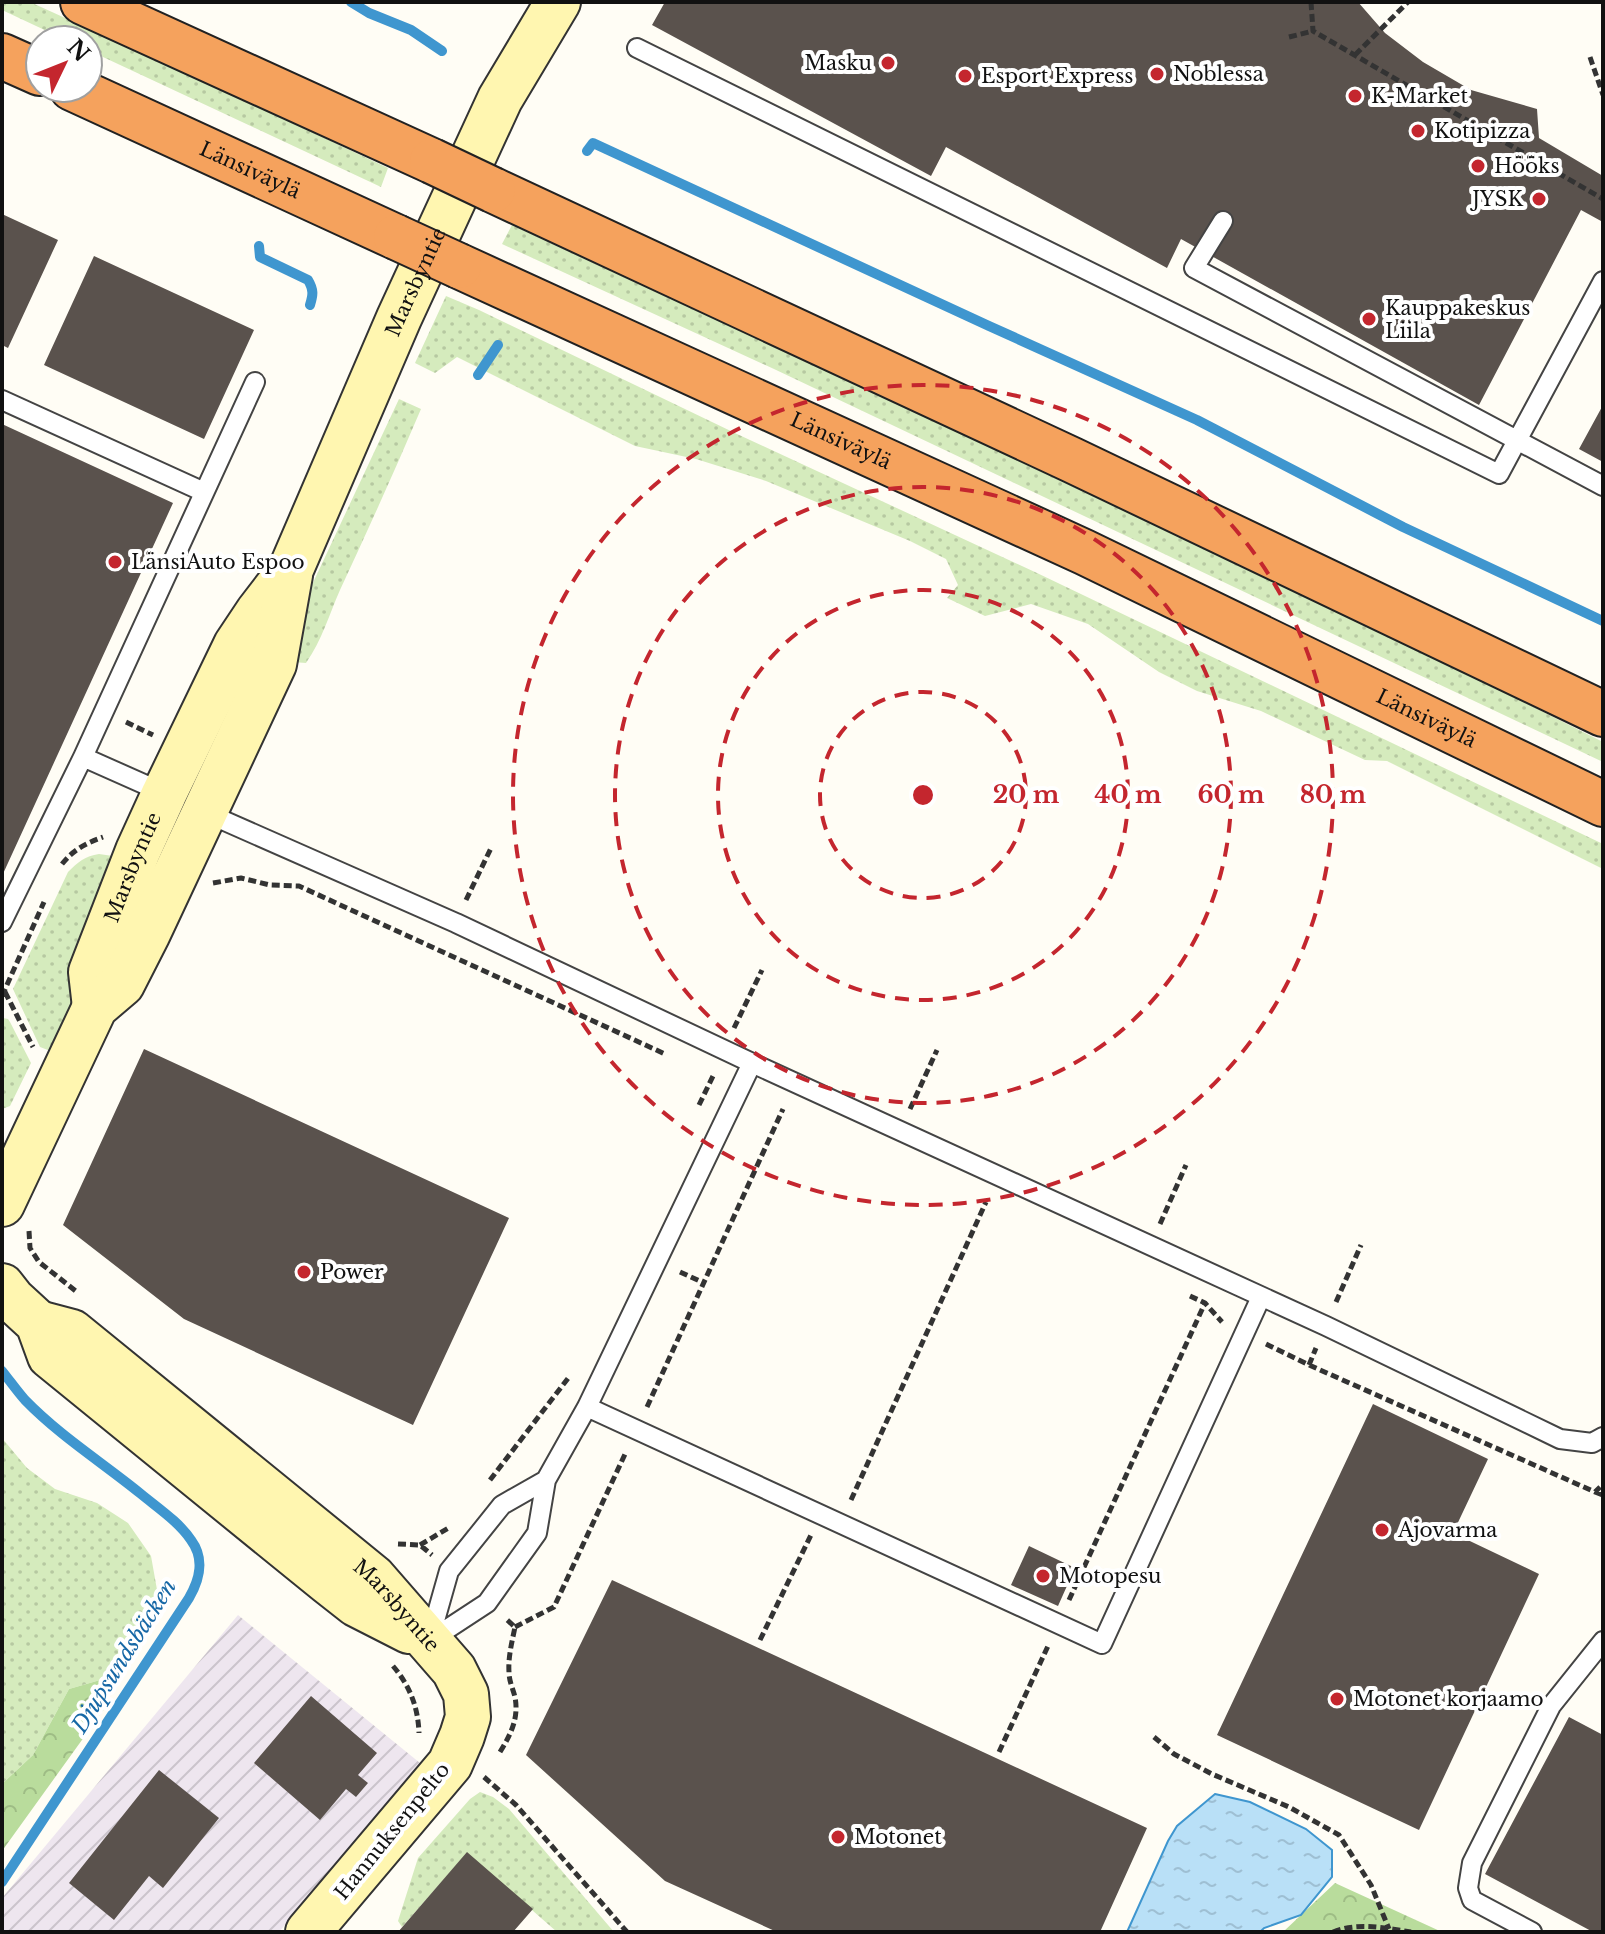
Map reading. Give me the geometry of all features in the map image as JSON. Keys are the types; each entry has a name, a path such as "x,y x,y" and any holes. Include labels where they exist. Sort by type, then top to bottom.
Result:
{"highway":[{"path":"83,2 1058,453 1603,714"},
{"path":"2,56 24,66"},
{"name":"Länsiväylä","path":"104,103 1084,552 1603,804"},
{"path":"1388,610 1529,648 1603,682"}],"main road":[{"name":"Marsbyntie","path":"15,1212 95,1007 91,972 138,851 195,807 236,645 291,569 399,318 500,99 558,2"},
{"name":"Marsbyntie","path":"2,1286 38,1323 50,1356 356,1604 429,1641"},
{"name":"Hannuksenpelto","path":"308,1932 450,1764 462,1736 468,1717 466,1694 454,1670 429,1641"}],"lane":[{"path":"637,48 1499,474 1603,281"},
{"path":"1223,221 1194,268 1603,486"},
{"path":"2,922 83,757 255,382"},
{"path":"2,400 204,492"},
{"path":"83,757 456,923 1560,1439 1592,1443 1603,1437"},
{"path":"429,1641 487,1603 537,1533 546,1480 587,1407 752,1063"},
{"path":"587,1407 1102,1644 1261,1297"},
{"path":"429,1641 449,1571 502,1505 546,1480"},
{"path":"1532,1932 1472,1900 1468,1888 1472,1863 1551,1706 1603,1641"}],"path":[{"path":"1311,2 1313,31"},
{"path":"1355,55 1408,2"},
{"path":"1289,37 1313,31 1603,199"},
{"path":"1590,57 1603,95"},
{"path":"195,807 209,884 241,878 270,885 299,886 670,1057"},
{"path":"694,1116 762,970"},
{"path":"4,991 39,1059"},
{"path":"906,1119 937,1050"},
{"path":"713,1076 740,1089"},
{"path":"515,1627 554,1607 783,1109 796,1115"},
{"path":"1155,1234 1186,1165"},
{"path":"760,1640 812,1533 849,1504 986,1202 972,1196"},
{"path":"15,1212 39,1262 83,1296"},
{"path":"1336,1302 1361,1245"},
{"path":"1179,1291 1205,1303 1224,1324 1309,1365 1603,1495"},
{"path":"1069,1600 1205,1303"},
{"path":"485,1486 578,1366"},
{"path":"1595,1492 1603,1484"},
{"path":"392,1543 420,1545 456,1522"},
{"path":"420,1545 449,1571"},
{"path":"487,1603 515,1627"},
{"path":"497,1756 511,1735 516,1716 509,1676 509,1654 515,1627"},
{"path":"999,1752 1053,1635"},
{"path":"1154,1737 1174,1754 1289,1807 1339,1835 1371,1885 1389,1929"},
{"path":"474,1783 489,1765"},
{"path":"482,1775 516,1805 627,1932"},
{"path":"1333,1932 1344,1928 1375,1926 1411,1932"}],"shaded area":[{"path":"238,1615 420,1763 279,1932 2,1932 2,1898"}],"green space":[{"path":"2,2 30,2 78,24 32,24 2,10"},
{"path":"104,36 388,168 381,187 104,57"},
{"path":"512,225 1470,675 1603,742 1603,762 774,369 502,244"},
{"path":"446,296 1037,573 1603,844 1603,869 1387,761 1365,760 1261,711 1197,691 1159,672 1088,624 1031,604 985,616 947,598 958,585 946,559 910,541 766,481 696,459 635,446 457,357 435,373 415,363"},
{"path":"399,399 421,409 317,645 306,663 293,662 311,587"},
{"path":"99,854 113,856 67,1021 53,1052 40,1047 13,989 68,872 82,860"},
{"path":"3,1018 10,1022 31,1063 10,1106 2,1109"},
{"path":"2,1438 27,1468 55,1489 97,1503 128,1523 151,1556 159,1601 114,1676 69,1689 33,1755 2,1784"},
{"path":"114,1676 105,1708 2,1851 2,1784 33,1755 69,1689"},
{"path":"480,1792 509,1809 614,1932 557,1932 467,1853 402,1927 398,1921 418,1858 470,1799"},
{"path":"1335,1883 1442,1932 1283,1932"}],"water":[{"path":"1215,1794 1250,1802 1306,1829 1332,1850 1332,1877 1301,1915 1260,1932 1127,1932 1177,1826"}],"building":[{"name":"Kauppakeskus Liila","path":"665,2 1358,2 1385,33 1423,62 1471,90 1537,109 1539,138 1603,176 1603,217 1601,221 1581,210 1479,405 1181,239 1167,268 946,147 931,176 652,25"},
{"path":"2,214 58,240 8,348 2,345"},
{"path":"94,256 254,330 204,439 44,365"},
{"path":"1603,405 1603,462 1579,449"},
{"path":"2,424 173,503 2,876"},
{"name":"Power","path":"144,1049 509,1218 413,1425 184,1319 63,1225"},
{"path":"1373,1404 1488,1459 1453,1533 1539,1574 1419,1830 1217,1735"},
{"name":"Motopesu","path":"1029,1546 1075,1568 1058,1606 1011,1585"},
{"path":"612,1580 1147,1828 1100,1932 777,1932 665,1881 526,1755"},
{"path":"311,1696 377,1753 358,1775 368,1783 356,1797 346,1789 320,1820 254,1763"},
{"path":"1569,1717 1603,1735 1603,1932 1593,1932 1485,1874"},
{"path":"159,1770 219,1818 163,1888 149,1876 114,1920 69,1883"},
{"path":"467,1852 533,1909 513,1932 398,1932"}],"waterway":[{"path":"351,2 411,30 442,51"},
{"path":"587,151 593,143 1197,420 1403,527 1603,621"},
{"path":"259,246 260,257 308,280 312,292 310,305"},
{"path":"478,375 498,345"},
{"name":"Djupsundsbäcken","path":"2,1371 25,1400 53,1426 174,1521 191,1540 199,1562 196,1584 189,1598 2,1882"}],"place":[{"name":"Masku","path":"888,63"},
{"name":"Noblessa","path":"1157,74"},
{"name":"Esport Express","path":"965,76"},
{"name":"K-Market","path":"1355,96"},
{"name":"Kotipizza","path":"1418,131"},
{"name":"Hööks","path":"1478,166"},
{"name":"JYSK","path":"1539,199"},
{"name":"Kauppakeskus Liila","path":"1369,319"},
{"name":"LänsiAuto Espoo","path":"115,562"},
{"name":"Power","path":"304,1272"},
{"name":"Ajovarma","path":"1382,1530"},
{"name":"Motopesu","path":"1043,1576"},
{"name":"Motonet korjaamo","path":"1337,1699"},
{"name":"Motonet","path":"838,1837"}]}
